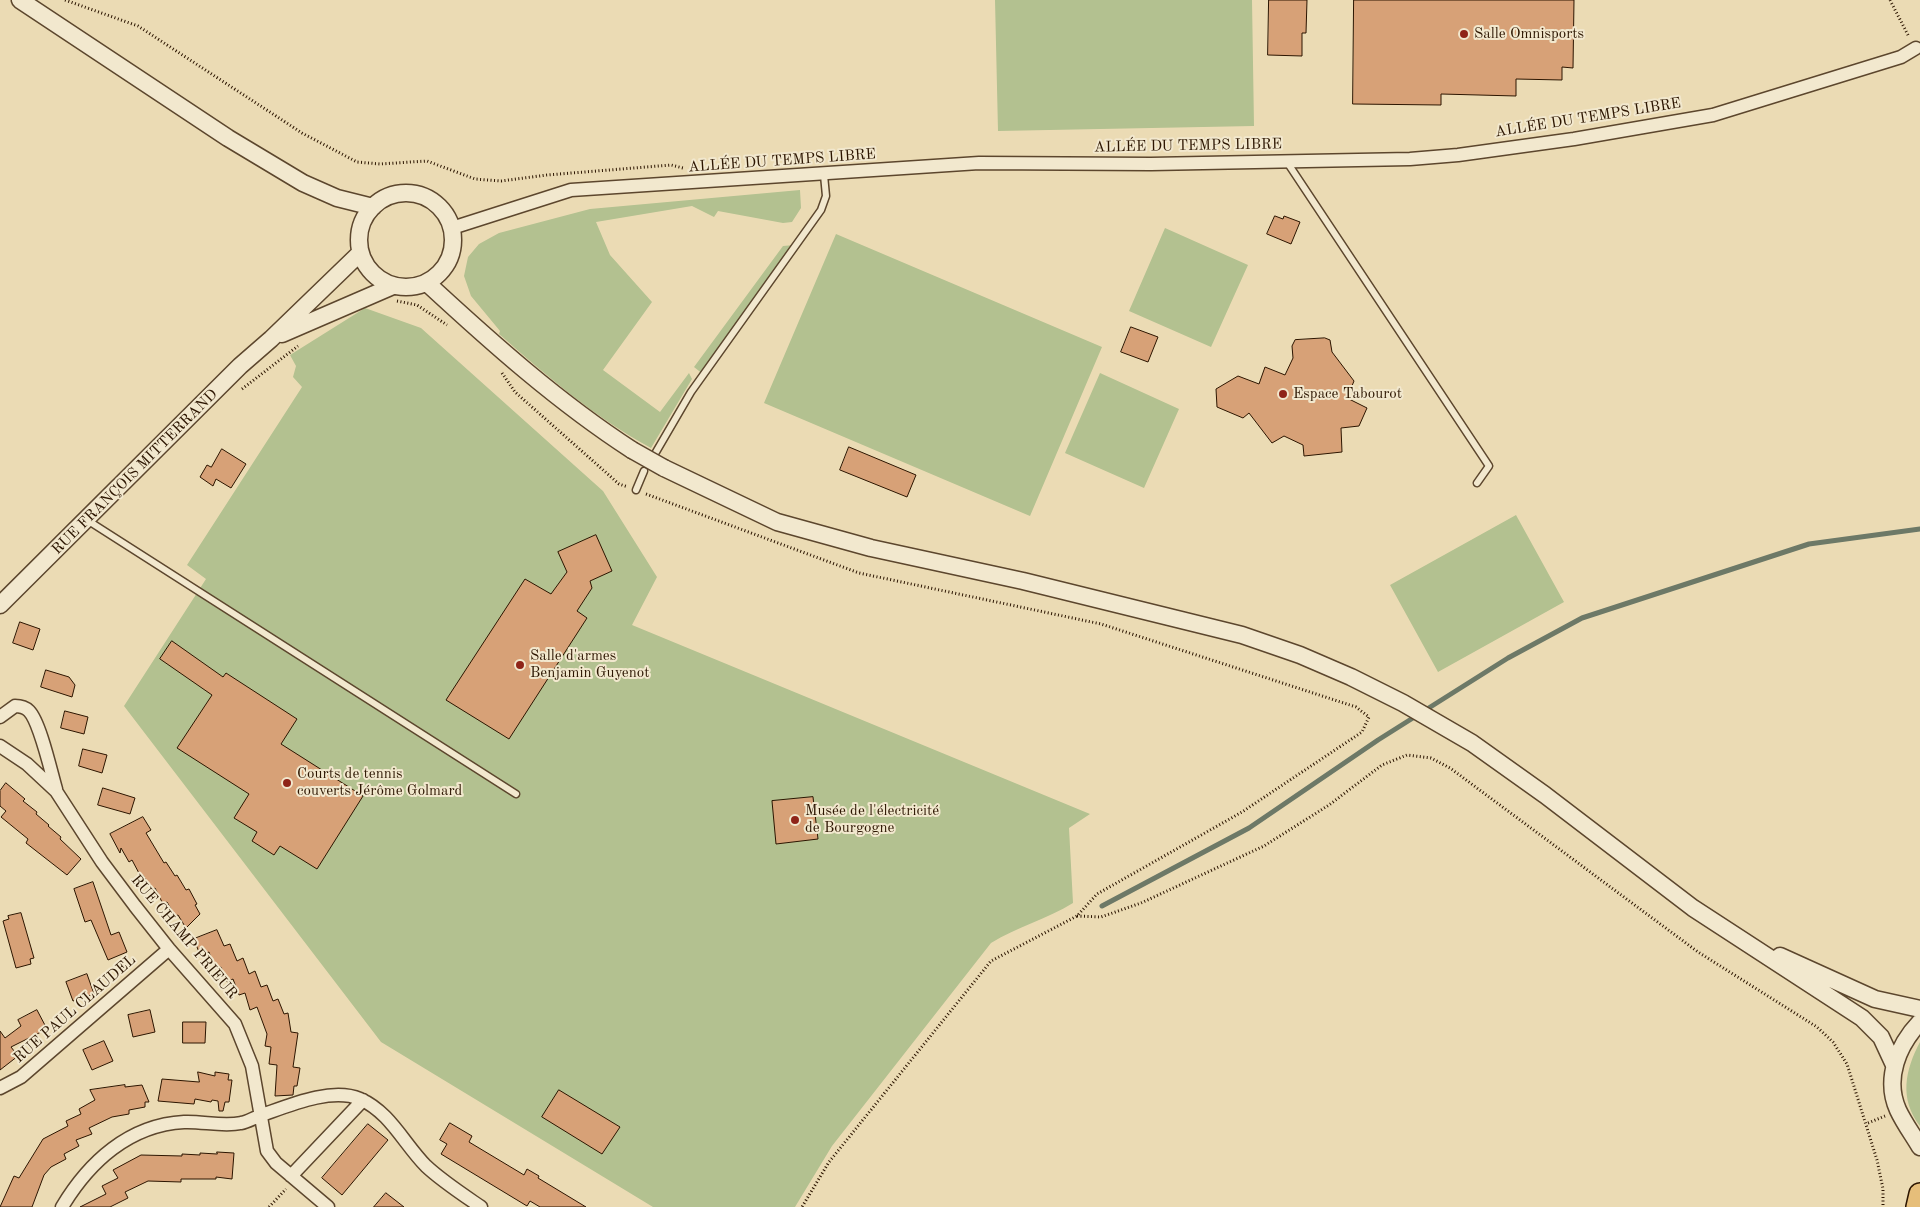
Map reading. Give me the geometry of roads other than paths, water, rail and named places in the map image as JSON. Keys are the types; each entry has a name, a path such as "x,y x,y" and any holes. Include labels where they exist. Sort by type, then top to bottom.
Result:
{"highway":[{"path":"1917,1207 1920,1194"}],"street":[{"path":"20,0 228,138 295,178 337,198 373,207"},
{"name":"ALLÉE DU TEMPS LIBRE","path":"452,228 572,190 824,175 979,163 1410,159 1458,155 1574,139 1713,114 1901,57 1916,48"},
{"path":"398,194 418,195 437,204 446,215 452,228 454,244 450,260 440,273 427,283 393,293 367,268 360,253 360,228 373,207 384,198 398,194"},
{"name":"RUE FRANÇOIS MITTERRAND","path":"0,605 240,366 271,339 360,253"},
{"path":"427,283 486,337 586,421 664,468 777,522 871,548 1032,583 1242,635 1300,655 1403,703 1487,753 1545,795 1646,874 1870,1024 1881,1037 1894,1065"},
{"name":"RUE FRANÇOIS MITTERRAND","path":"271,339 393,293"},
{"name":"RUE CHAMP PRIEUR","path":"0,717 15,706 22,706 30,712 47,755 56,791"},
{"name":"RUE CHAMP PRIEUR","path":"0,746 27,764 56,791 102,862 169,949 235,1024 252,1066 267,1151 293,1178 328,1207"},
{"path":"1744,940 1875,999 1920,1009"},
{"name":"RUE PAUL CLAUDEL","path":"0,1088 21,1077 169,949"},
{"path":"1920,1022 1904,1041 1894,1065 1892,1088 1898,1110 1920,1147"},
{"path":"62,1207 85,1172 96,1160 122,1141 136,1134 160,1125 183,1122 240,1124 261,1115 329,1094 345,1095 363,1100 385,1116 428,1167 481,1207"},
{"path":"293,1178 363,1100"}],"lane":[{"path":"1286,161 1489,466 1477,483"},
{"path":"656,452 691,392 822,210 826,196 824,175"},
{"path":"636,490 644,471"},
{"path":"87,520 516,794"}],"waterway":[{"path":"1102,906 1249,828 1378,740 1508,658 1582,618 1809,544 1920,529"}],"place":[{"name":"Salle Omnisports","path":"1464,34"},
{"name":"Espace Tabourot","path":"1283,394"},
{"name":"Salle d'armes Benjamin Guyenot","path":"520,665"},
{"name":"Courts de tennis couverts Jérôme Golmard","path":"287,783"},
{"name":"Musée de l'électricité de Bourgogne","path":"795,820"}]}
